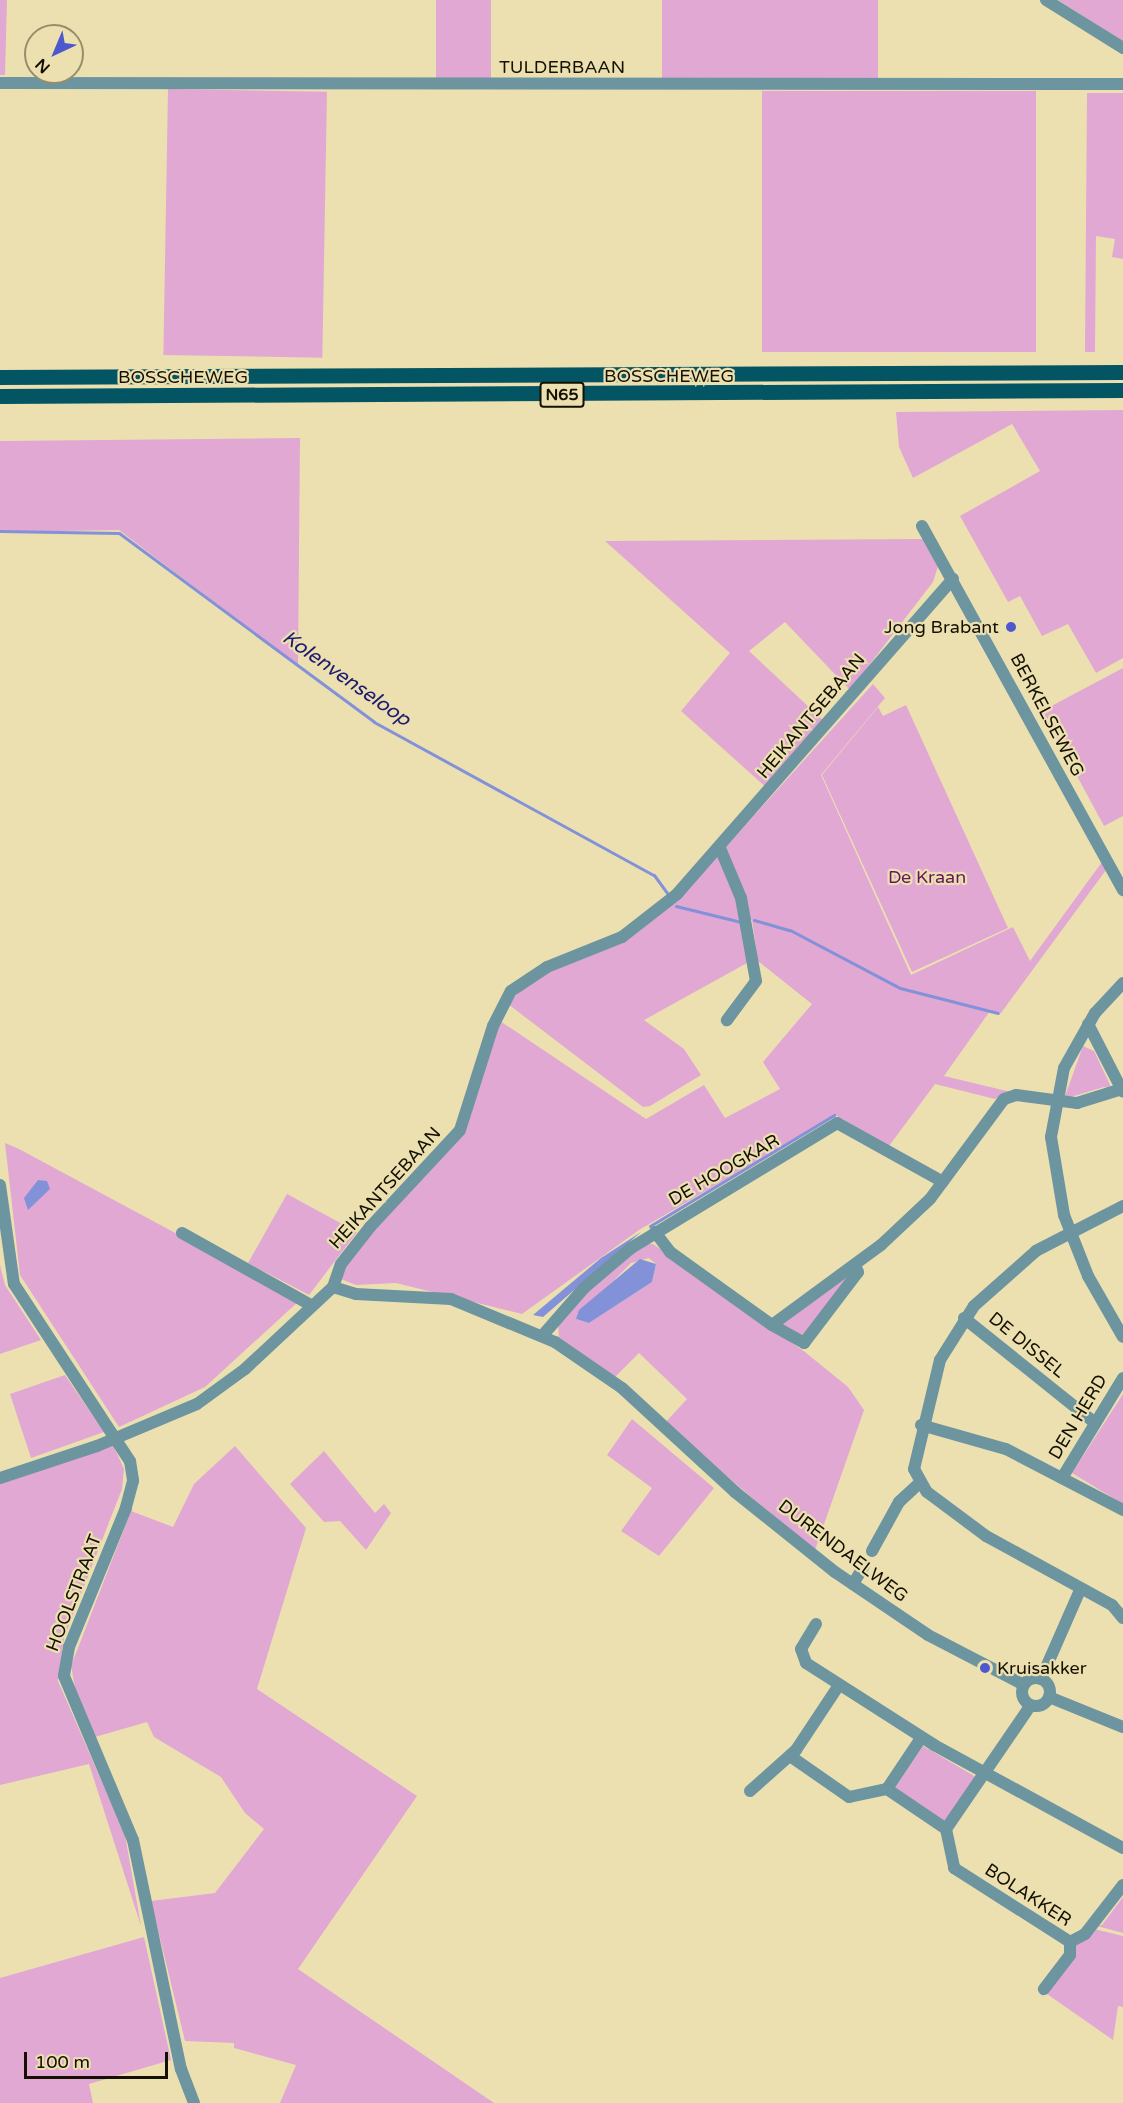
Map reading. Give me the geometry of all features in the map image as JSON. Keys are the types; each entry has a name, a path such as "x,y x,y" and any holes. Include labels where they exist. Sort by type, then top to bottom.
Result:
{"main road":[{"name":"BOSSCHEWEG","path":"0,376 1123,372"},
{"name":"BOSSCHEWEG","path":"0,396 1123,390"}],"street":[{"path":"1046,0 1123,48"},
{"name":"TULDERBAAN","path":"0,83 1123,84"},
{"name":"BERKELSEWEG","path":"922,526 1123,890"},
{"name":"HEIKANTSEBAAN","path":"0,1478 118,1438 216,1392 333,1287 341,1264 370,1227 460,1130 493,1026 511,991 530,976 631,932 720,848 849,702 921,610 953,579"},
{"path":"720,848 741,898 756,981 727,1020"},
{"path":"1123,983 1088,1024 1064,1068 1055,1101 1052,1167 1070,1232 1123,1337"},
{"path":"772,1325 855,1265 943,1182 1004,1099 1016,1095 1055,1101 1095,1100 1122,1091 1088,1024"},
{"name":"DE HOOGKAR","path":"543,1335 601,1272 655,1232 837,1123 943,1182"},
{"name":"HOOLSTRAAT","path":"0,1185 14,1284 118,1438 133,1481 69,1647 64,1676 133,1840 181,2069 194,2103"},
{"path":"1123,1206 1070,1232 1009,1270 964,1318 940,1360 921,1425 914,1462 918,1484 993,1540 1080,1590 1112,1605 1123,1618"},
{"path":"655,1232 670,1252 772,1325 804,1343 858,1272 855,1265"},
{"path":"182,1233 311,1305"},
{"name":"DURENDAELWEG","path":"333,1287 356,1294 451,1299 543,1335 610,1382 656,1423 853,1584 928,1635 1024,1685"},
{"name":"DE DISSEL","path":"964,1318 1095,1423"},
{"name":"DEN HERD","path":"1123,1378 1062,1478 1123,1510"},
{"path":"921,1425 1006,1449 1062,1478"},
{"path":"872,1551 899,1502 918,1484"},
{"path":"853,1584 865,1564"},
{"path":"1031,1705 1024,1698 1024,1685 1041,1679 1080,1590"},
{"path":"816,1624 801,1658 921,1738 1123,1848"},
{"path":"1041,1679 1050,1688 1049,1697"},
{"path":"750,1791 790,1756 839,1685"},
{"path":"887,1789 945,1829 1031,1705 1049,1697 1123,1727"},
{"path":"790,1756 849,1797 887,1789 921,1738"},
{"name":"BOLAKKER","path":"945,1829 954,1868 1070,1942 1070,1955 1044,1989"},
{"path":"1070,1942 1085,1934 1123,1885"}],"green space":[{"path":"0,0 7,0 5,75 0,75"},
{"path":"436,0 491,0 491,79 436,79"},
{"path":"662,0 878,0 878,80 662,80"},
{"path":"1058,0 1123,0 1123,41"},
{"path":"168,89 327,92 322,358 163,355"},
{"path":"762,91 1036,91 1036,352 762,352"},
{"path":"1087,93 1123,93 1123,259 1112,257 1115,239 1096,236 1095,352 1085,352"},
{"path":"1123,410 1123,658 1096,673 1068,624 1042,636 1020,596 1008,602 960,516 1040,471 1012,424 913,478 899,447 896,412"},
{"path":"300,438 298,666 119,530 0,532 0,441"},
{"path":"923,539 938,566 933,582 850,690 785,622 749,651 825,722 768,789 681,711 730,653 605,541"},
{"path":"1123,668 1123,816 1104,826 1042,711"},
{"path":"873,684 885,698 821,775 911,975 1013,927 1030,961 1102,862 1106,870 1001,1013 990,1011 944,1076 1011,1092 995,1099 935,1084 889,1146 835,1115 639,1230 522,1314 396,1283 356,1285 341,1279 346,1265 398,1202 456,1143 500,1021 646,1119 704,1085 725,1118 780,1089 763,1062 812,1004 758,961 752,920 742,918 747,963 644,1020 684,1049 701,1075 650,1106 643,1107 508,1004 531,980 589,955 683,894"},
{"name":"De Kraan","path":"906,705 1008,928 912,972 822,775 878,707 883,716"},
{"path":"1083,1046 1094,1051 1112,1089 1104,1087 1064,1099"},
{"path":"5,1143 300,1300 205,1387 119,1427 20,1275"},
{"path":"287,1194 357,1232 309,1295 248,1263"},
{"path":"644,1244 653,1244 805,1352 848,1387 864,1410 815,1550 664,1424 687,1399 639,1353 614,1378 559,1338 558,1322 600,1278","holes":["649,1258 656,1264 652,1282 589,1323 576,1319 631,1263"]},
{"path":"0,1265 5,1285 41,1340 0,1354"},
{"path":"849,1274 804,1338 781,1326"},
{"path":"65,1375 104,1432 31,1458 10,1394"},
{"path":"1123,1394 1123,1504 1072,1473"},
{"path":"632,1419 714,1488 659,1556 621,1531 652,1488 607,1455"},
{"path":"113,1445 124,1469 122,1489 64,1638 58,1681 125,1835 141,1926 89,1764 0,1785 0,1481"},
{"path":"235,1446 306,1528 257,1689 417,1796 298,1969 494,2103 280,2103 296,2065 234,2048 234,2043 185,2041 151,1901 215,1893 264,1829 245,1813 221,1777 154,1737 147,1722 95,1737 77,1698 71,1666 131,1511 173,1527 194,1484"},
{"path":"324,1451 375,1513 384,1504 391,1513 366,1550 340,1521 324,1522 290,1484"},
{"path":"923,1746 976,1777 949,1819 942,1822 895,1788"},
{"path":"1123,1897 1123,1933 1097,1926 1102,1925"},
{"path":"1094,1929 1123,1936 1123,2007 1118,2006 1113,2040 1047,1994 1075,1944"},
{"path":"144,1937 171,2060 89,2084 93,2103 0,2103 0,1978"}],"water":[{"path":"38,1180 47,1181 50,1189 28,1210 24,1198"},
{"path":"641,1232 543,1317 533,1315 601,1258"},
{"path":"640,1259 656,1264 652,1282 589,1323 576,1319 579,1310"}],"waterway":[{"name":"Kolenvenseloop","path":"0,531 119,533 374,722 654,875 668,894"},
{"name":"Kolenvenseloop","path":"676,906 741,922"},
{"name":"Kolenvenseloop","path":"754,920 790,930 900,988 998,1013"},
{"path":"650,1226 834,1115"}],"place":[{"name":"Jong Brabant","path":"1011,627"},
{"name":"Kruisakker","path":"985,1668"}]}
